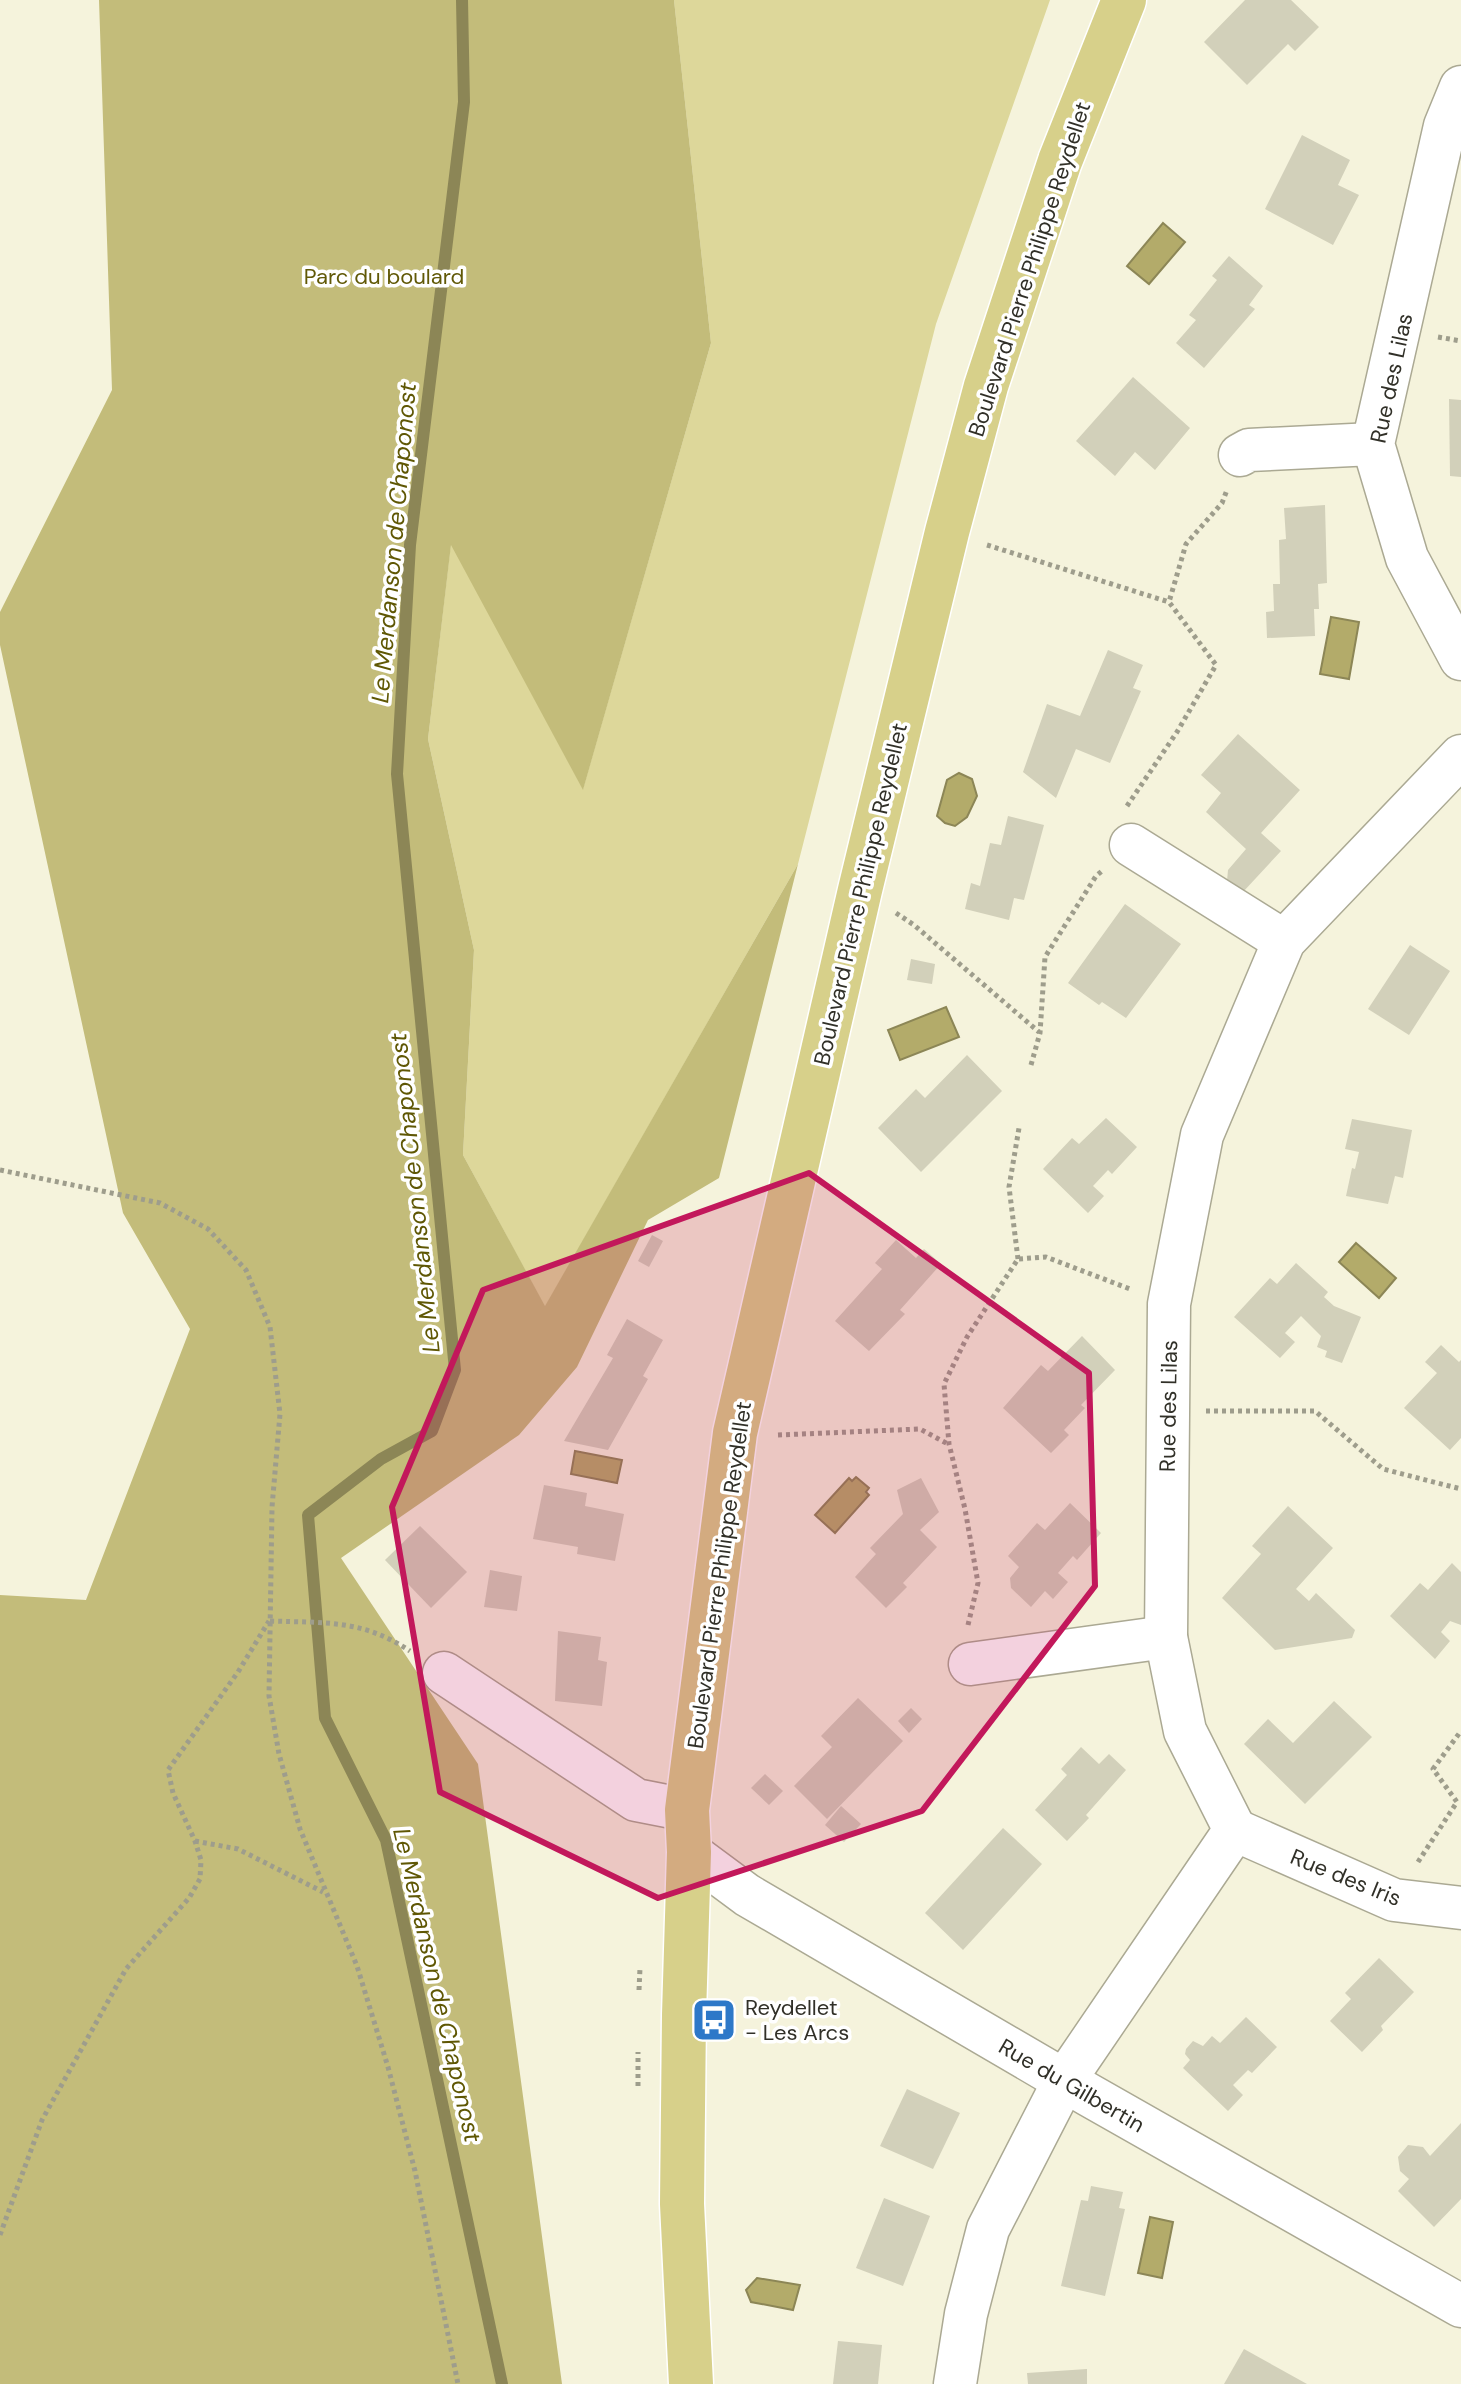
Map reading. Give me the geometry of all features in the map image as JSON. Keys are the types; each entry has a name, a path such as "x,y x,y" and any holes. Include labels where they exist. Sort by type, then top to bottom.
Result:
{"main road":[{"name":"Boulevard Pierre Philippe Reydellet","path":"691,2384 682,2204 688,1831 735,1433 860,890 947,532 986,386 1060,161 1124,0"}],"street":[{"name":"Rue des Lilas","path":"1461,87 1445,126 1373,444 1407,558 1461,659"},
{"path":"1240,455 1249,450 1373,444"},
{"name":"Rue des Lilas","path":"1235,1830 1185,1731 1166,1637 1169,1304 1202,1135 1284,941 1461,756"},
{"path":"1131,845 1284,941"},
{"path":"970,1664 1166,1637"},
{"path":"444,1673 688,1831"},
{"path":"955,2384 966,2314 988,2229 1064,2081 1235,1830"},
{"name":"Rue des Iris","path":"1235,1830 1394,1900 1461,1908"},
{"name":"Rue du Gilbertin","path":"688,1831 747,1895 1064,2081 1461,2306"}],"path":[{"path":"1169,602 1186,544 1222,503 1240,455"},
{"path":"947,532 1169,602 1216,665 1177,732 1123,811 1131,845 1096,876 1045,957 1040,1033 1031,1065"},
{"path":"860,890 914,925 1040,1033"},
{"path":"970,1664 963,1647 978,1583 949,1444 944,1384 967,1337 1018,1259 1009,1187 1019,1128"},
{"path":"0,1170 160,1203 208,1229 246,1270 270,1327 280,1414 272,1507 269,1696 279,1754 300,1829 357,1966 388,2067 415,2171 458,2384"},
{"path":"1018,1259 1046,1257 1169,1304"},
{"path":"1167,1411 1315,1411 1383,1469 1461,1489"},
{"path":"735,1433 775,1435 920,1429 949,1444"},
{"path":"270,1621 330,1621 365,1628 399,1643 444,1673"},
{"path":"0,2235 42,2120 126,1969 189,1898 200,1879 201,1860 173,1793 168,1770 238,1672 270,1621"},
{"path":"1394,1900 1457,1802 1433,1769 1461,1731"},
{"path":"195,1841 238,1849 325,1893"}],"highlighted area":[{"path":"809,1173 1089,1373 1095,1586 922,1811 658,1898 440,1792 392,1507 483,1290"}],"shaded area":[{"path":"674,0 1050,0 936,324 798,864 545,1307 463,1155 474,950 428,739 451,543 583,789 711,343"},
{"path":"1163,223 1185,242 1149,284 1127,266"},
{"path":"1331,617 1359,622 1349,679 1320,674"},
{"path":"959,773 972,779 977,796 967,817 955,826 937,816 947,780"},
{"path":"946,1007 959,1037 900,1060 888,1030"},
{"path":"1356,1243 1396,1278 1379,1298 1339,1262"},
{"path":"575,1451 622,1460 617,1483 571,1474"},
{"path":"856,1477 869,1488 866,1492 869,1495 835,1533 815,1515 849,1478 852,1481"},
{"path":"1150,2217 1173,2222 1162,2278 1138,2273"},
{"path":"757,2278 800,2285 793,2310 751,2302 746,2290"}],"green space":[{"name":"Parc du boulard","path":"99,0 674,0 711,343 583,790 451,545 428,739 474,950 463,1155 545,1306 798,864 719,1178 648,1220 577,1367 519,1435 341,1558 478,1764 562,2384 0,2384 0,1595 86,1600 190,1329 123,1213 0,645 0,612 112,390"}],"building":[{"path":"1245,0 1291,0 1319,27 1295,51 1288,44 1247,85 1204,42"},
{"path":"1302,135 1350,160 1338,185 1359,195 1333,245 1265,209"},
{"path":"1229,256 1263,286 1249,305 1255,309 1204,368 1176,343 1196,320 1189,315 1217,280 1212,276"},
{"path":"1133,377 1190,428 1155,470 1135,452 1115,476 1076,441"},
{"path":"1449,399 1461,400 1461,477 1450,476"},
{"path":"1325,505 1327,583 1318,584 1319,609 1314,609 1315,636 1267,638 1266,612 1274,611 1273,584 1280,584 1279,540 1286,539 1284,508"},
{"path":"1108,650 1143,665 1133,688 1141,691 1110,763 1076,749 1056,798 1023,772 1047,704 1080,716"},
{"path":"1238,734 1300,790 1261,833 1281,851 1243,892 1227,881 1228,870 1246,849 1206,812 1221,793 1201,775"},
{"path":"1008,816 1044,825 1024,900 1014,898 1009,920 965,909 971,883 980,886 990,843 1001,845"},
{"path":"1125,904 1181,944 1126,1018 1102,1002 1099,1005 1068,983"},
{"path":"1410,945 1450,971 1409,1035 1368,1009"},
{"path":"911,959 935,964 932,984 907,980"},
{"path":"967,1055 1002,1091 921,1172 878,1128 916,1089 925,1098"},
{"path":"1106,1118 1137,1147 1112,1174 1108,1170 1093,1186 1104,1196 1088,1213 1043,1169 1072,1138 1079,1144"},
{"path":"1352,1119 1412,1130 1403,1178 1395,1176 1388,1204 1346,1196 1359,1152 1345,1149"},
{"path":"652,1235 663,1241 649,1267 638,1261"},
{"path":"896,1240 916,1258 924,1249 941,1264 900,1310 905,1314 869,1351 835,1321 882,1269 875,1263"},
{"path":"1296,1263 1328,1292 1324,1297 1334,1306 1361,1317 1342,1363 1325,1357 1327,1351 1317,1347 1321,1336 1301,1316 1285,1333 1295,1342 1280,1358 1234,1317 1270,1278 1277,1284"},
{"path":"627,1319 663,1340 643,1376 648,1379 608,1450 564,1441 613,1358 607,1355"},
{"path":"1082,1336 1115,1370 1081,1405 1085,1408 1064,1430 1069,1435 1051,1453 1003,1408 1041,1365 1048,1371"},
{"path":"1441,1345 1459,1362 1461,1360 1461,1438 1450,1450 1404,1408 1437,1373 1425,1362"},
{"path":"921,1478 939,1512 920,1530 937,1547 903,1583 907,1587 886,1608 855,1577 876,1554 870,1548 903,1514 897,1490"},
{"path":"544,1485 587,1493 585,1506 624,1514 615,1561 577,1554 578,1547 533,1539"},
{"path":"1070,1503 1101,1533 1077,1560 1073,1556 1058,1573 1068,1582 1053,1599 1045,1591 1031,1607 1011,1588 1010,1578 1019,1567 1008,1556 1037,1523 1045,1530"},
{"path":"1288,1506 1333,1548 1296,1589 1309,1601 1316,1593 1355,1630 1352,1638 1275,1650 1222,1598 1261,1554 1252,1546"},
{"path":"420,1526 467,1572 431,1608 385,1560"},
{"path":"1452,1563 1461,1572 1461,1625 1450,1621 1441,1632 1450,1641 1435,1659 1390,1616 1420,1583 1428,1590"},
{"path":"490,1570 522,1576 517,1611 484,1607"},
{"path":"558,1631 601,1637 598,1660 607,1662 602,1706 555,1701"},
{"path":"858,1698 903,1741 827,1819 794,1786 832,1747 821,1736"},
{"path":"1334,1701 1372,1737 1305,1804 1244,1744 1268,1719 1293,1743"},
{"path":"911,1708 922,1719 909,1733 898,1721"},
{"path":"1081,1747 1099,1764 1109,1754 1126,1770 1067,1841 1035,1810 1067,1775 1061,1769"},
{"path":"765,1774 783,1791 769,1805 751,1788"},
{"path":"841,1806 861,1824 844,1842 825,1825"},
{"path":"1003,1828 1042,1864 963,1950 925,1913"},
{"path":"1379,1958 1414,1992 1381,2026 1383,2030 1362,2052 1330,2021 1351,1999 1345,1993"},
{"path":"1246,2017 1277,2047 1252,2073 1248,2070 1233,2085 1243,2095 1228,2111 1183,2068 1190,2060 1185,2054 1193,2041 1203,2046 1212,2036 1220,2043"},
{"path":"907,2089 960,2113 933,2169 880,2146"},
{"path":"1461,2123 1461,2199 1434,2227 1398,2191 1409,2179 1400,2171 1398,2157 1408,2145 1423,2147 1430,2156"},
{"path":"1091,2186 1123,2192 1119,2208 1125,2209 1105,2296 1061,2286 1081,2200 1088,2201"},
{"path":"884,2198 930,2216 903,2286 856,2268"},
{"path":"838,2341 882,2345 878,2384 833,2384"},
{"path":"1244,2349 1307,2384 1224,2384"},
{"path":"1087,2369 1087,2384 1028,2384 1027,2373"}],"waterway":[{"name":"Le Merdanson de Chaponost","path":"462,0 464,102 410,545 397,774 455,1370 432,1431 381,1459 308,1515 325,1718 386,1840 502,2384"}],"place":[{"name":"Reydellet - Les Arcs","path":"714,2020"}]}
